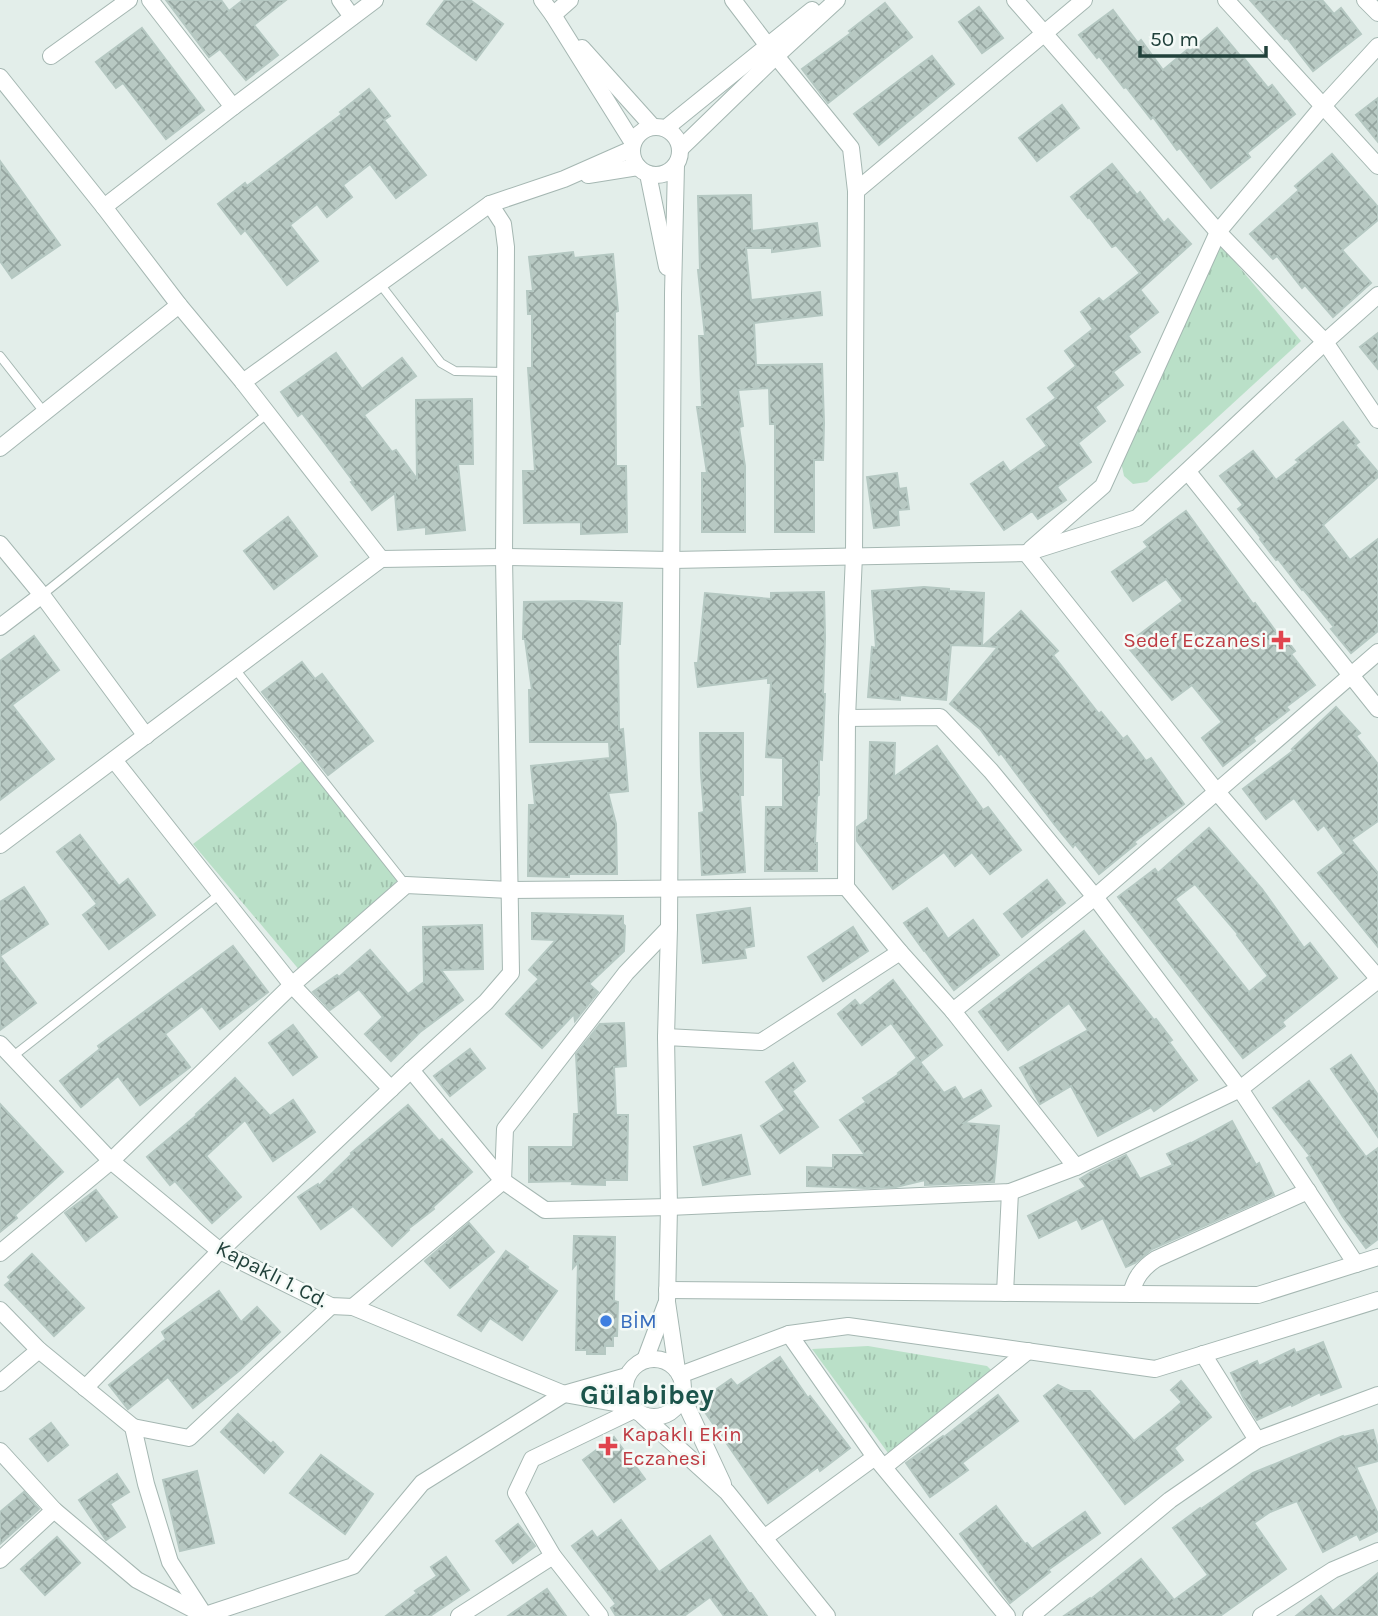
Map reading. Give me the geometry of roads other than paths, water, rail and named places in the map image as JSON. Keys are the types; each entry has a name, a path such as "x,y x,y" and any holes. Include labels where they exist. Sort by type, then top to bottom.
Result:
{"street":[{"path":"51,56 129,0"},
{"path":"150,0 233,107"},
{"path":"340,0 352,17"},
{"path":"104,207 375,0"},
{"path":"542,0 633,146"},
{"path":"553,15 570,0"},
{"path":"733,0 851,148 856,191 854,555 847,718 846,887 953,1011 1076,1167"},
{"path":"681,148 772,51 825,0"},
{"path":"673,294 643,171 632,156 633,146 641,132 660,127 772,51 837,0"},
{"path":"1015,0 1218,232 1325,342 1378,420"},
{"path":"856,191 1084,0"},
{"path":"1226,0 1378,166"},
{"path":"1365,0 1378,13"},
{"path":"553,15 660,127 676,136 681,148 676,165 664,174 656,175 643,171 565,179"},
{"path":"1026,553 1103,486 1218,232 1323,106 1378,46"},
{"path":"0,78 381,559"},
{"path":"243,382 490,204 565,179 633,146"},
{"path":"600,1616 553,1556 516,1493 532,1459 636,1411 655,1418 667,1415 677,1407 684,1387 679,1373 667,1296 669,1207 666,1037 676,165"},
{"path":"85,1388 220,1251 391,1088 486,1002 510,973 504,556 506,247 503,224 490,204"},
{"path":"0,845 381,559 504,556 672,560 1026,553 1138,518 1378,295"},
{"path":"0,448 179,304"},
{"path":"1188,471 1378,709"},
{"path":"0,544 42,595 146,736"},
{"path":"411,1070 503,1181 545,1210 1010,1192 1076,1167 1240,1089 1378,979 1217,792 1026,553"},
{"path":"0,628 42,595"},
{"path":"953,1011 1095,897 1378,652"},
{"path":"847,718 940,718 991,771 1095,897 1240,1089 1356,1264"},
{"path":"114,760 292,985 391,1088"},
{"path":"0,1253 111,1161 292,985 406,885 510,890 846,887"},
{"path":"353,1307 503,1181 505,1129 626,973 669,928"},
{"path":"666,1037 761,1042 900,952"},
{"name":"Kapaklı 1. Cd.","path":"0,1044 111,1161 220,1251 331,1306 353,1307 564,1394 636,1411"},
{"path":"1130,1294 1141,1271 1156,1259 1308,1191"},
{"path":"1005,1293 1010,1192"},
{"path":"667,1296 1005,1293 1258,1295 1378,1257"},
{"path":"645,1360 667,1296"},
{"path":"679,1373 789,1334 848,1326 1155,1369 1378,1300"},
{"path":"0,1310 39,1350 133,1427 189,1437 331,1306"},
{"path":"789,1334 879,1462 1007,1616"},
{"path":"0,1383 39,1350"},
{"path":"764,1538 879,1462 1028,1351"},
{"path":"1203,1354 1257,1440"},
{"path":"679,1373 668,1362 645,1360 634,1366 627,1376 624,1388 626,1399 727,1492 827,1616"},
{"path":"0,1451 54,1510 137,1580 204,1616 353,1566 422,1483 564,1394 627,1376"},
{"path":"1035,1615 1170,1500 1257,1440 1378,1395"},
{"path":"682,1396 727,1492"},
{"path":"133,1427 146,1484 170,1562 204,1616"},
{"path":"0,1560 54,1510"},
{"path":"1261,1616 1334,1570 1378,1551"},
{"path":"459,1616 553,1556"}],"lane":[{"path":"380,284 441,363 455,371 505,372"},
{"path":"0,356 44,412"},
{"path":"42,595 267,414"},
{"path":"236,669 406,885"},
{"path":"12,1057 220,894"}],"place":[{"name":"Sedef Eczanesi","path":"1281,640"},
{"name":"BİM","path":"606,1321"},
{"name":"Kapaklı Ekin Eczanesi","path":"608,1446"}],"district":[{"name":"Gülabibey","path":"647,1394"}]}
